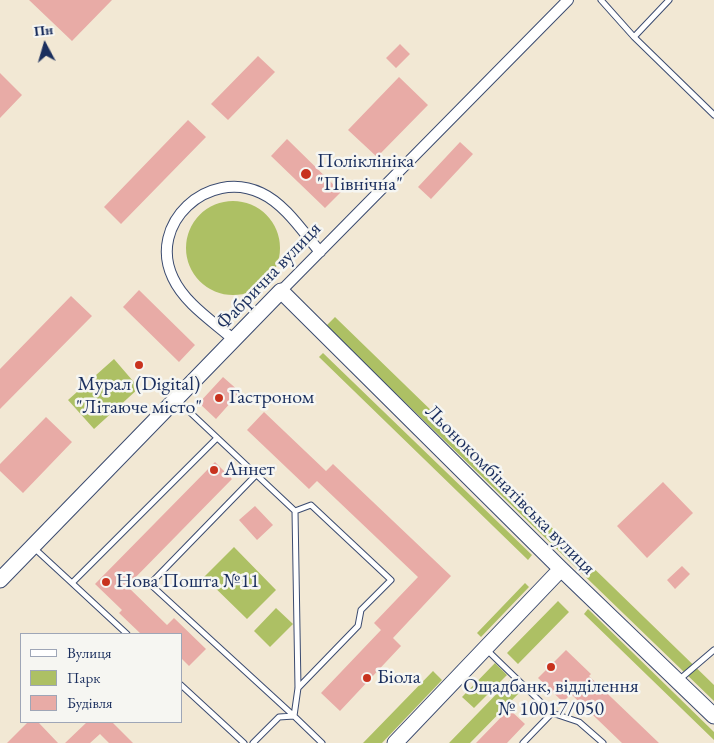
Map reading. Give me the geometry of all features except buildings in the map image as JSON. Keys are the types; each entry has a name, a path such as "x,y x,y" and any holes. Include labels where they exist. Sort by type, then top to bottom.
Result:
{"street":[{"name":"Фабрична вулиця","path":"0,580 568,0"},
{"path":"234,340 185,296 172,278 168,261 168,244 174,222 188,204 197,197 218,188 229,186 252,189 262,193 280,206 320,252"},
{"name":"Льонокомбінатівська вулиця","path":"281,291 561,569 714,716"},
{"path":"395,743 561,569"}],"lane":[{"path":"601,0 634,37 714,114"},
{"path":"634,37 669,0"},
{"path":"177,400 295,511 298,688 294,716"},
{"path":"72,583 217,438"},
{"path":"256,475 150,584 322,743"},
{"path":"295,511 312,505 391,580 361,610 358,626 298,688"},
{"path":"33,547 126,633"},
{"path":"485,649 552,712 579,722 603,743"},
{"path":"678,681 714,650"},
{"path":"182,686 244,743"},
{"path":"523,743 552,712"},
{"path":"253,743 279,717 294,716"}],"green space":[{"path":"233,201 251,205 266,215 276,230 280,248 276,266 266,281 251,291 233,295 215,291 200,281 190,266 186,248 190,230 200,215 215,205"},
{"path":"335,317 714,685 714,701 326,326"},
{"path":"323,353 532,555 528,560 319,357"},
{"path":"114,359 139,388 94,429 68,400"},
{"path":"234,547 276,590 247,619 204,577"},
{"path":"525,583 529,587 481,637 477,633"},
{"path":"558,601 569,612 518,664 507,653"},
{"path":"276,608 293,624 270,647 254,631"},
{"path":"588,609 714,732 714,740 584,614"},
{"path":"495,663 507,675 474,708 462,697"},
{"path":"433,671 442,680 382,743 363,743"},
{"path":"510,680 521,691 470,743 449,743"}],"place":[{"name":"Поліклініка \"Північна\"","path":"306,174"},
{"name":"Мурал (Digital) \"Літаюче місто\"","path":"139,365"},
{"name":"Гастроном","path":"219,398"},
{"name":"Аннет","path":"214,470"},
{"name":"Нова Пошта №11","path":"106,582"},
{"name":"Ощадбанк, відділення № 10017/050","path":"551,667"},
{"name":"Біола","path":"367,678"}]}
